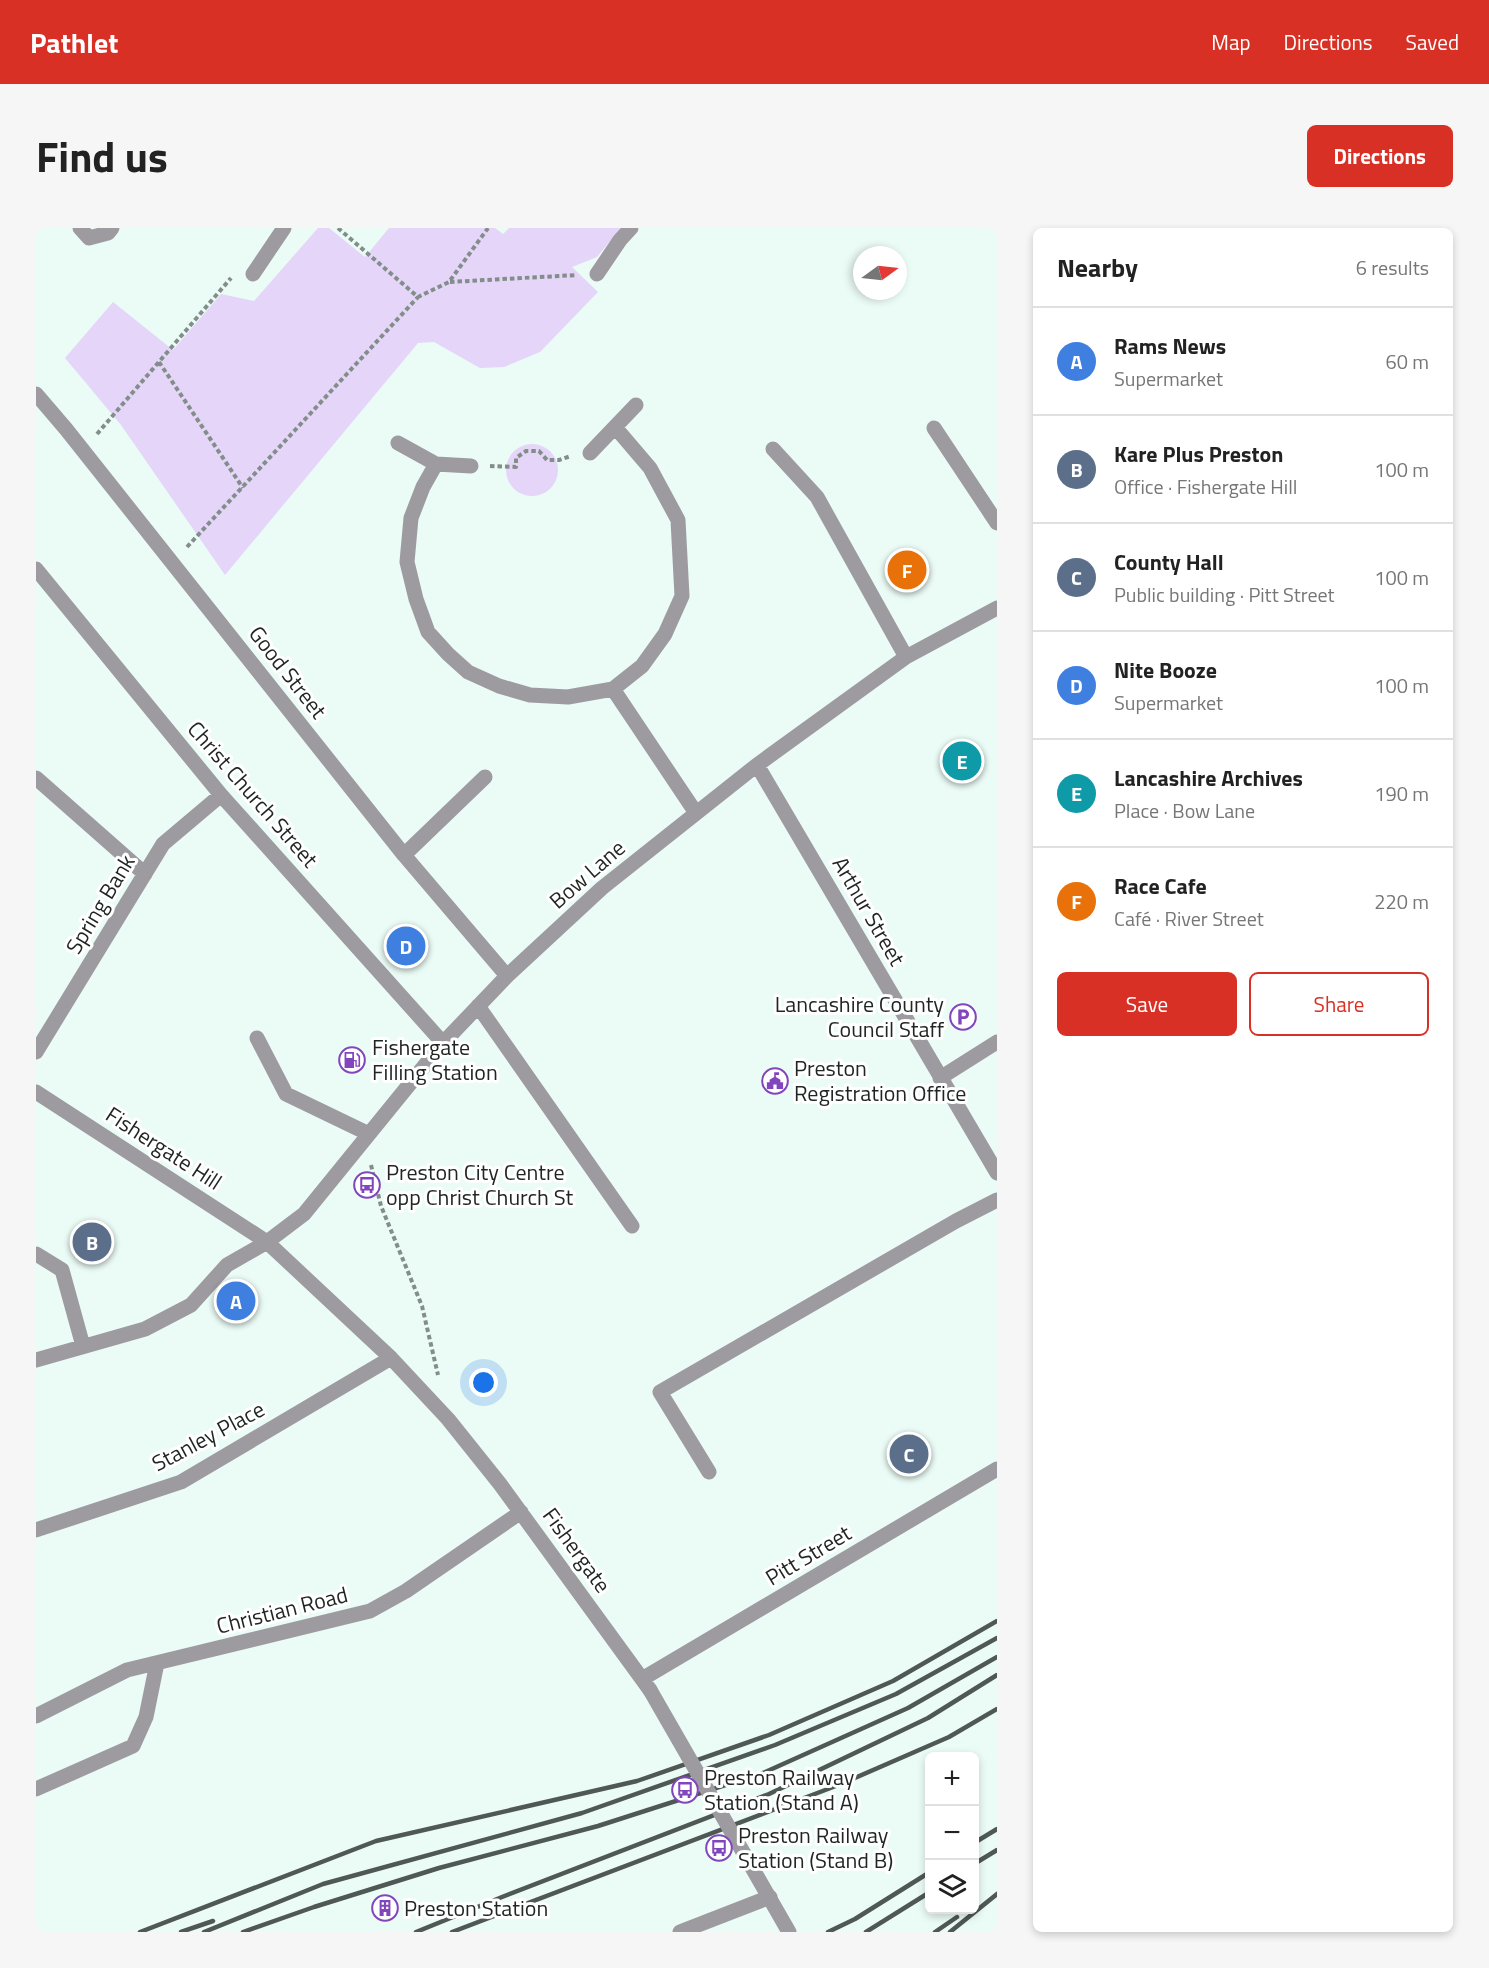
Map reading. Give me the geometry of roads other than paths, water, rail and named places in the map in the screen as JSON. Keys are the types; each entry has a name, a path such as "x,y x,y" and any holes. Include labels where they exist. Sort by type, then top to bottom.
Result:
{"street":[{"path":"80,228 89,238 108,233 112,228"},
{"path":"254,274 284,228"},
{"path":"597,274 631,228"},
{"name":"Good Street","path":"36,394 404,855 507,976"},
{"path":"590,453 636,405"},
{"path":"436,464 411,518 407,562 416,599 428,632 468,672 499,686 530,695 568,697 614,688 642,666 665,634 682,596 678,520 650,468 615,427"},
{"path":"934,428 997,523"},
{"path":"398,443 436,464 471,466"},
{"path":"773,449 817,497 906,657"},
{"name":"Christ Church Street","path":"36,569 220,795 442,1043"},
{"name":"Bow Lane","path":"36,1360 144,1329 191,1305 227,1265 267,1242 304,1214 442,1043 507,976 602,888 757,765 906,657 997,608"},
{"path":"614,688 696,813"},
{"name":"Arthur Street","path":"757,765 997,1173"},
{"path":"404,855 484,777"},
{"path":"37,783 145,874"},
{"name":"Spring Bank","path":"36,1052 163,844 220,795"},
{"path":"478,1006 632,1226"},
{"path":"257,1038 286,1094 366,1137"},
{"path":"940,1078 997,1042"},
{"name":"Fishergate Hill","path":"36,1092 267,1242"},
{"path":"709,1472 660,1392 956,1221 997,1200"},
{"name":"Fishergate","path":"267,1242 391,1358 448,1419 521,1512 646,1684 771,1897 789,1932"},
{"path":"36,1254 62,1270 83,1346"},
{"name":"Stanley Place","path":"36,1530 181,1482 391,1358"},
{"name":"Pitt Street","path":"646,1684 997,1469"},
{"name":"Christian Road","path":"36,1716 127,1670 370,1611 406,1591 521,1512"},
{"path":"36,1789 133,1746 146,1717 157,1663"},
{"path":"680,1932 771,1897"}],"railway":[{"path":"140,1932 376,1841 637,1781 769,1735 893,1681 997,1621"},
{"path":"204,1932 323,1884 582,1813 775,1745 896,1694 997,1638"},
{"path":"243,1932 439,1868 598,1826 763,1773 908,1708 997,1657"},
{"path":"416,1932 769,1794 928,1718 997,1675"},
{"path":"452,1932 841,1784 949,1737 997,1709"},
{"path":"979,1840 997,1829"},
{"path":"979,1861 997,1850"},
{"path":"828,1932 855,1919 925,1875"},
{"path":"950,1932 997,1894"},
{"path":"866,1932 925,1895"},
{"path":"935,1932 957,1917"},
{"path":"181,1932 213,1921"}],"place":[{"name":"Race Cafe","path":"907,570"},
{"name":"Lancashire Archives","path":"962,761"},
{"name":"Nite Booze","path":"406,946"},
{"name":"Lancashire County Council Staff","path":"963,1017"},
{"name":"Fishergate Filling Station","path":"352,1060"},
{"name":"Preston Registration Office","path":"775,1081"},
{"name":"Preston City Centre opp Christ Church St","path":"367,1185"},
{"name":"Kare Plus Preston","path":"92,1242"},
{"name":"Rams News","path":"236,1301"},
{"name":"County Hall","path":"909,1454"},
{"name":"Preston Railway Station (Stand A)","path":"685,1790"},
{"name":"Preston Railway Station (Stand B)","path":"719,1848"},
{"name":"Preston Station","path":"385,1908"}]}
